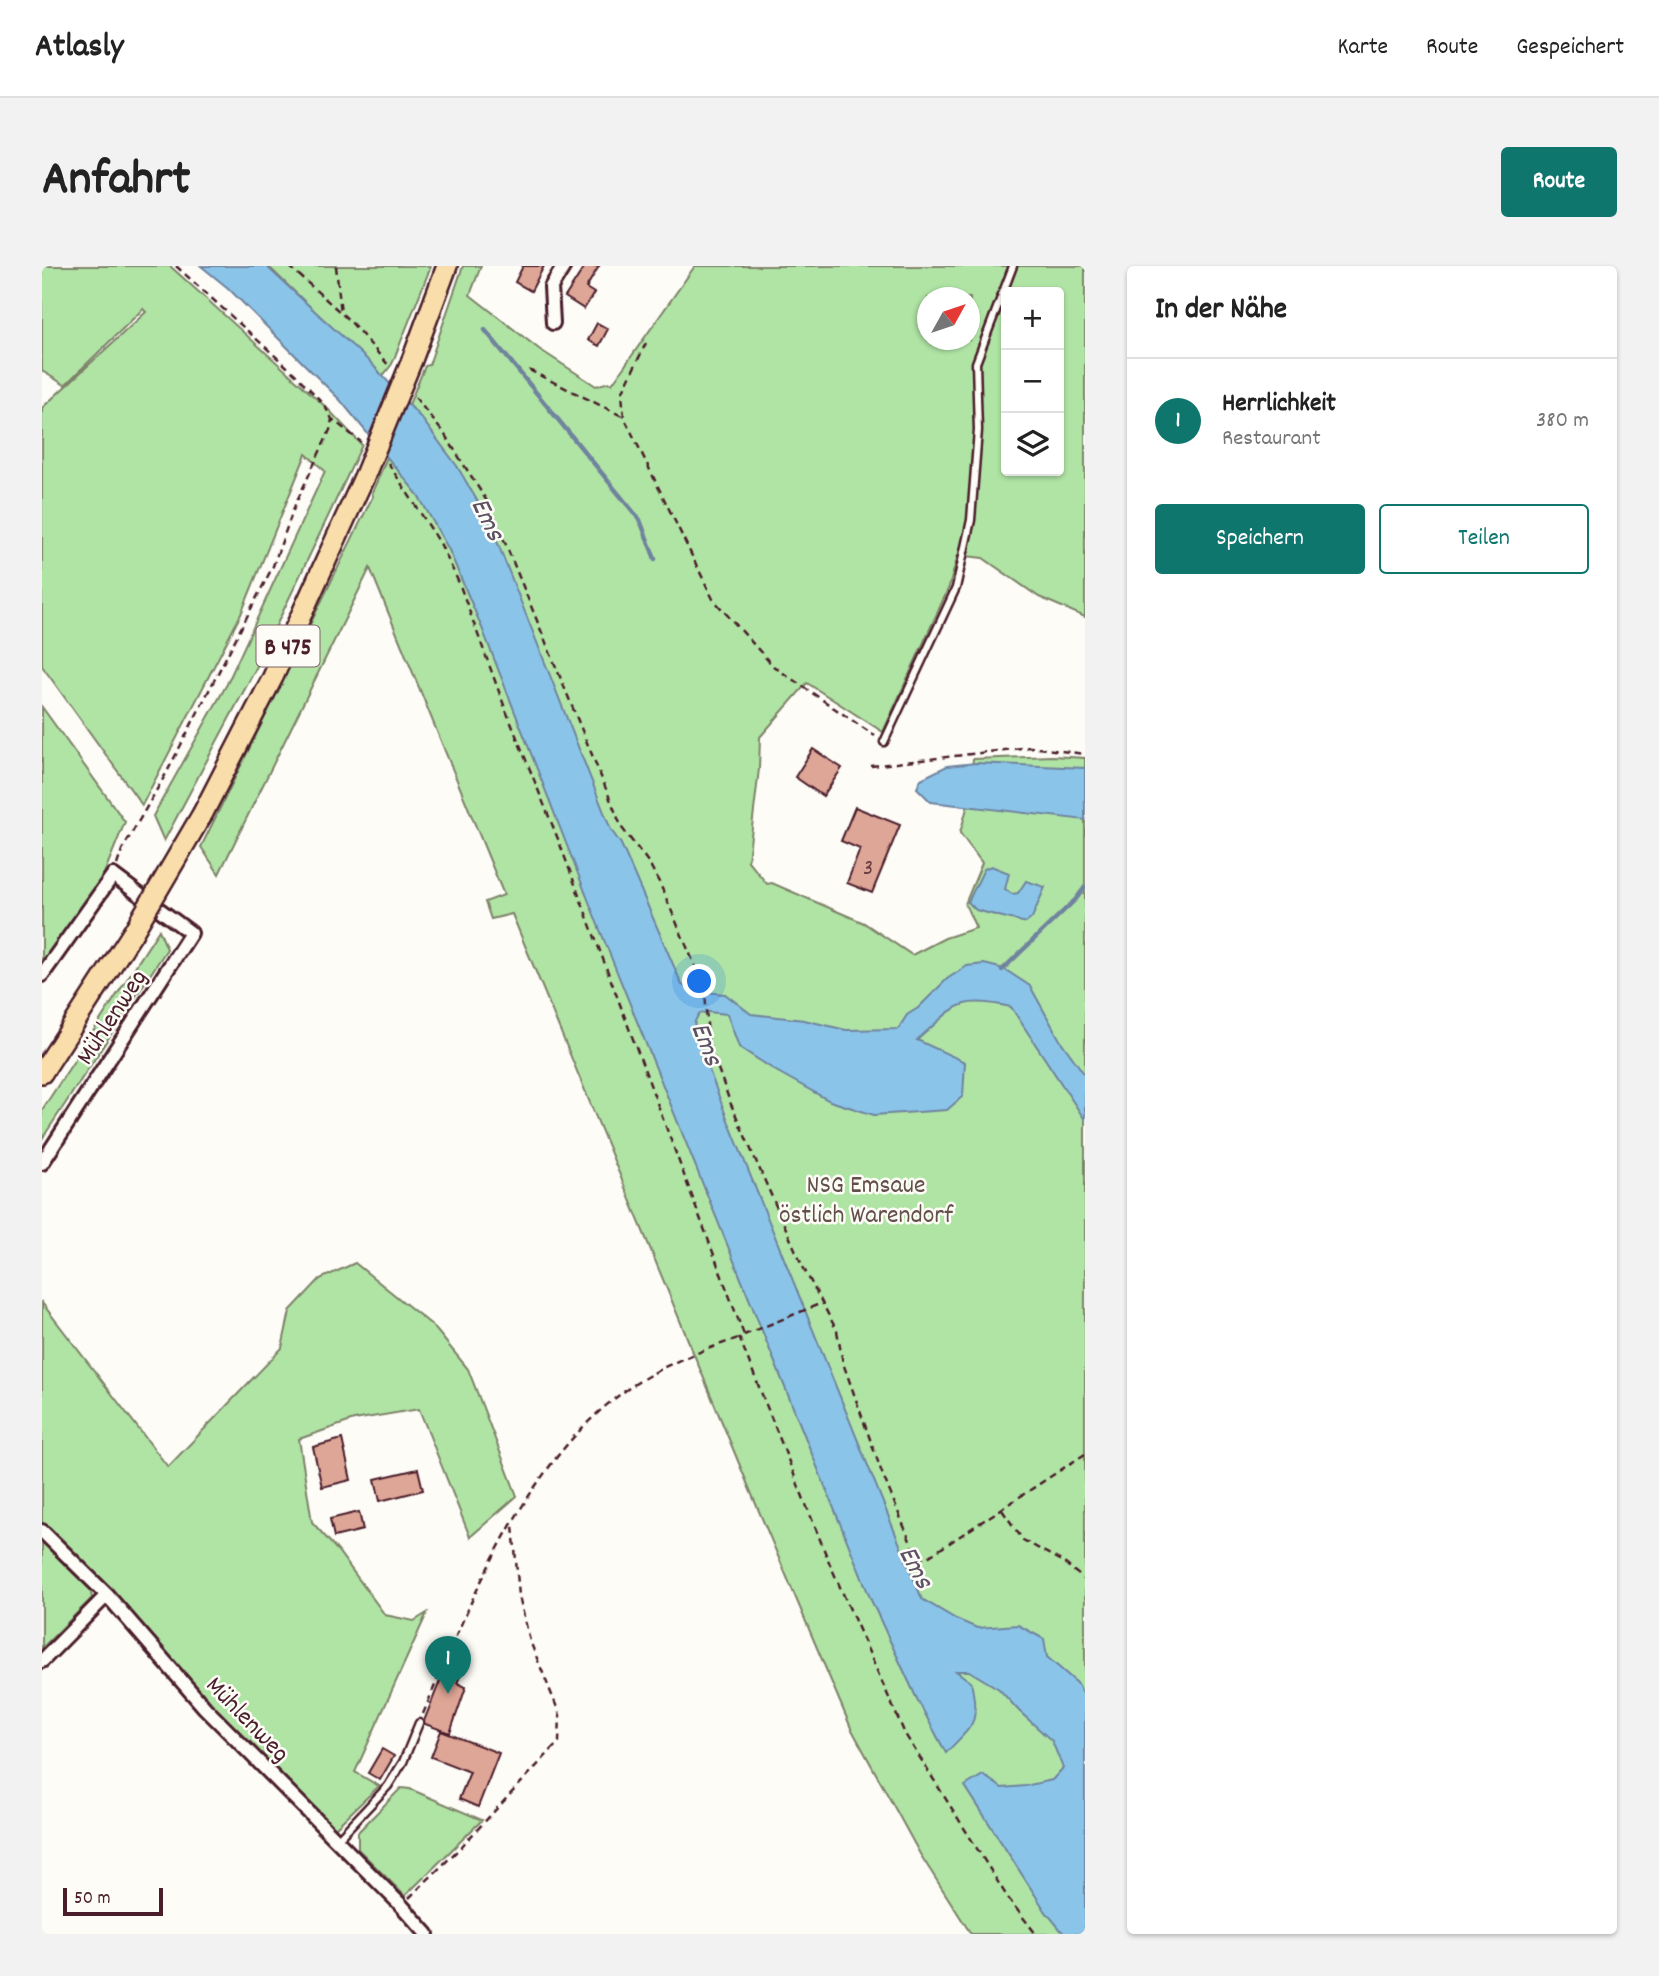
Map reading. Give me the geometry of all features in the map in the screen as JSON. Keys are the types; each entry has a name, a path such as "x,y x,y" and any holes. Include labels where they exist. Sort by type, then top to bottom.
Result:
{"main road":[{"name":"B 475","path":"42,1073 132,934 203,813 273,677 365,475 447,266"}],"street":[{"path":"553,323 551,287 565,266"},
{"path":"42,975 113,875"},
{"name":"Mühlenweg","path":"42,1163 191,933 113,875"},
{"name":"Mühlenweg","path":"42,1531 107,1595 205,1707 427,1934"},
{"path":"42,1661 107,1595"}],"lane":[{"path":"884,742 956,588 971,520 978,430 976,363 1013,266"},
{"path":"337,1840 388,1786 403,1762 419,1723"}],"path":[{"path":"176,266 295,374 323,403 332,419 369,448"},
{"path":"289,266 341,313 382,356"},
{"path":"335,266 341,313"},
{"path":"646,343 622,393 624,417 713,599 773,666 884,742"},
{"path":"528,370 624,417"},
{"path":"424,409 468,468 490,506 622,828 649,863 660,884 705,989 708,1041 730,1102 802,1265 837,1331 843,1363 882,1473 913,1548 920,1558 928,1557 1085,1454"},
{"path":"113,875 122,850 167,772 273,565 295,505 330,430 332,419"},
{"path":"387,463 440,543 459,583 744,1335"},
{"path":"871,766 1030,747 1085,754"},
{"path":"419,1723 485,1570 539,1480 570,1443 606,1406 649,1375 822,1303"},
{"path":"739,1337 829,1562 905,1734 1008,1898 1036,1934"},
{"path":"1002,1510 1023,1540 1063,1562 1085,1580"},
{"path":"401,1905 461,1847 559,1742 559,1715 530,1641 519,1596 513,1522"}],"green space":[{"path":"42,266 170,266 327,408 362,445 256,668 164,841 153,816 227,684 325,471 306,454 241,614 142,805 42,666 42,408 146,312 143,309 65,385 42,371"},
{"path":"268,266 431,266 392,364 382,377"},
{"name":"NSG Emsaue östlich Warendorf","path":"463,266 481,266 470,295 539,349 596,386 609,382 612,384 695,266 1085,266 1085,617 1039,597 983,558 958,555 949,587 883,732 807,683 760,737 748,861 767,884 772,883 864,923 912,955 945,938 976,928 965,904 982,863 960,833 967,808 973,759 1052,756 1085,758 1085,1934 971,1934 920,1854 851,1728 512,914 491,919 485,902 504,895 370,568 219,874 201,847 373,496 425,366 429,365"},
{"path":"42,707 125,822 103,876 42,963"},
{"path":"159,930 167,949 42,1139 42,1110"},
{"path":"355,1263 433,1326 468,1369 517,1496 470,1537 419,1409 354,1420 299,1439 312,1522 338,1551 385,1615 414,1621 427,1613 355,1772 379,1786 334,1829 209,1704 107,1588 42,1525 42,1303 168,1467 282,1348 290,1311 320,1279"},
{"path":"42,1538 89,1583 92,1598 42,1648"},
{"path":"401,1788 410,1789 482,1820 405,1896 358,1849 358,1832"}],"water":[{"path":"201,266 266,266 371,363 422,419 457,466 489,521 611,830 621,844 682,985 694,991 725,994 751,1014 804,1020 846,1030 898,1029 907,1015 918,1008 947,979 967,966 984,964 1004,969 1030,986 1060,1040 1085,1075 1085,1120 1011,1007 968,1003 950,1011 917,1040 965,1062 963,1096 947,1110 874,1115 830,1101 739,1047 727,1014 708,1012 699,1014 695,1021 694,1029 725,1113 922,1599 977,1628 1018,1625 1044,1639 1047,1657 1077,1683 1085,1697 1085,1934 1064,1934 1046,1912 965,1786 983,1775 1002,1788 1052,1780 1063,1768 1052,1741 999,1689 969,1671 956,1671 971,1682 975,1707 969,1729 946,1753 916,1697 871,1600 449,550 418,495 341,401 228,288"},
{"path":"976,763 1085,768 1085,820 931,802 917,788 921,779 947,766"},
{"path":"991,866 1009,873 1005,889 1012,894 1018,893 1026,881 1045,887 1032,918 1026,923 976,910 968,902 984,869"}],"building":[{"path":"523,266 544,266 531,291 515,282"},
{"path":"585,266 599,266 586,288 594,293 584,309 565,297"},
{"path":"597,323 608,329 599,346 588,340"},
{"path":"813,749 842,768 823,796 795,777"},
{"path":"855,807 900,825 872,893 847,883 860,849 841,841"},
{"path":"342,1439 351,1480 322,1487 313,1447"},
{"path":"418,1469 423,1490 380,1501 375,1479"},
{"path":"359,1512 363,1530 334,1537 330,1519"},
{"path":"453,1657 466,1663 457,1683 466,1687 450,1733 425,1724 424,1721 446,1666 449,1667"},
{"path":"441,1731 499,1753 478,1807 459,1799 470,1772 431,1757"},
{"path":"382,1749 394,1756 380,1780 368,1773"}],"waterway":[{"path":"485,330 640,520 655,559"},
{"path":"1002,970 1076,899 1085,887"}],"place":[{"name":"Herrlichkeit","path":"448,1694"}],"water label":[{"name":"Ems","path":"490,518"},
{"name":"Ems","path":"709,1043"},
{"name":"Ems","path":"918,1566"}]}
